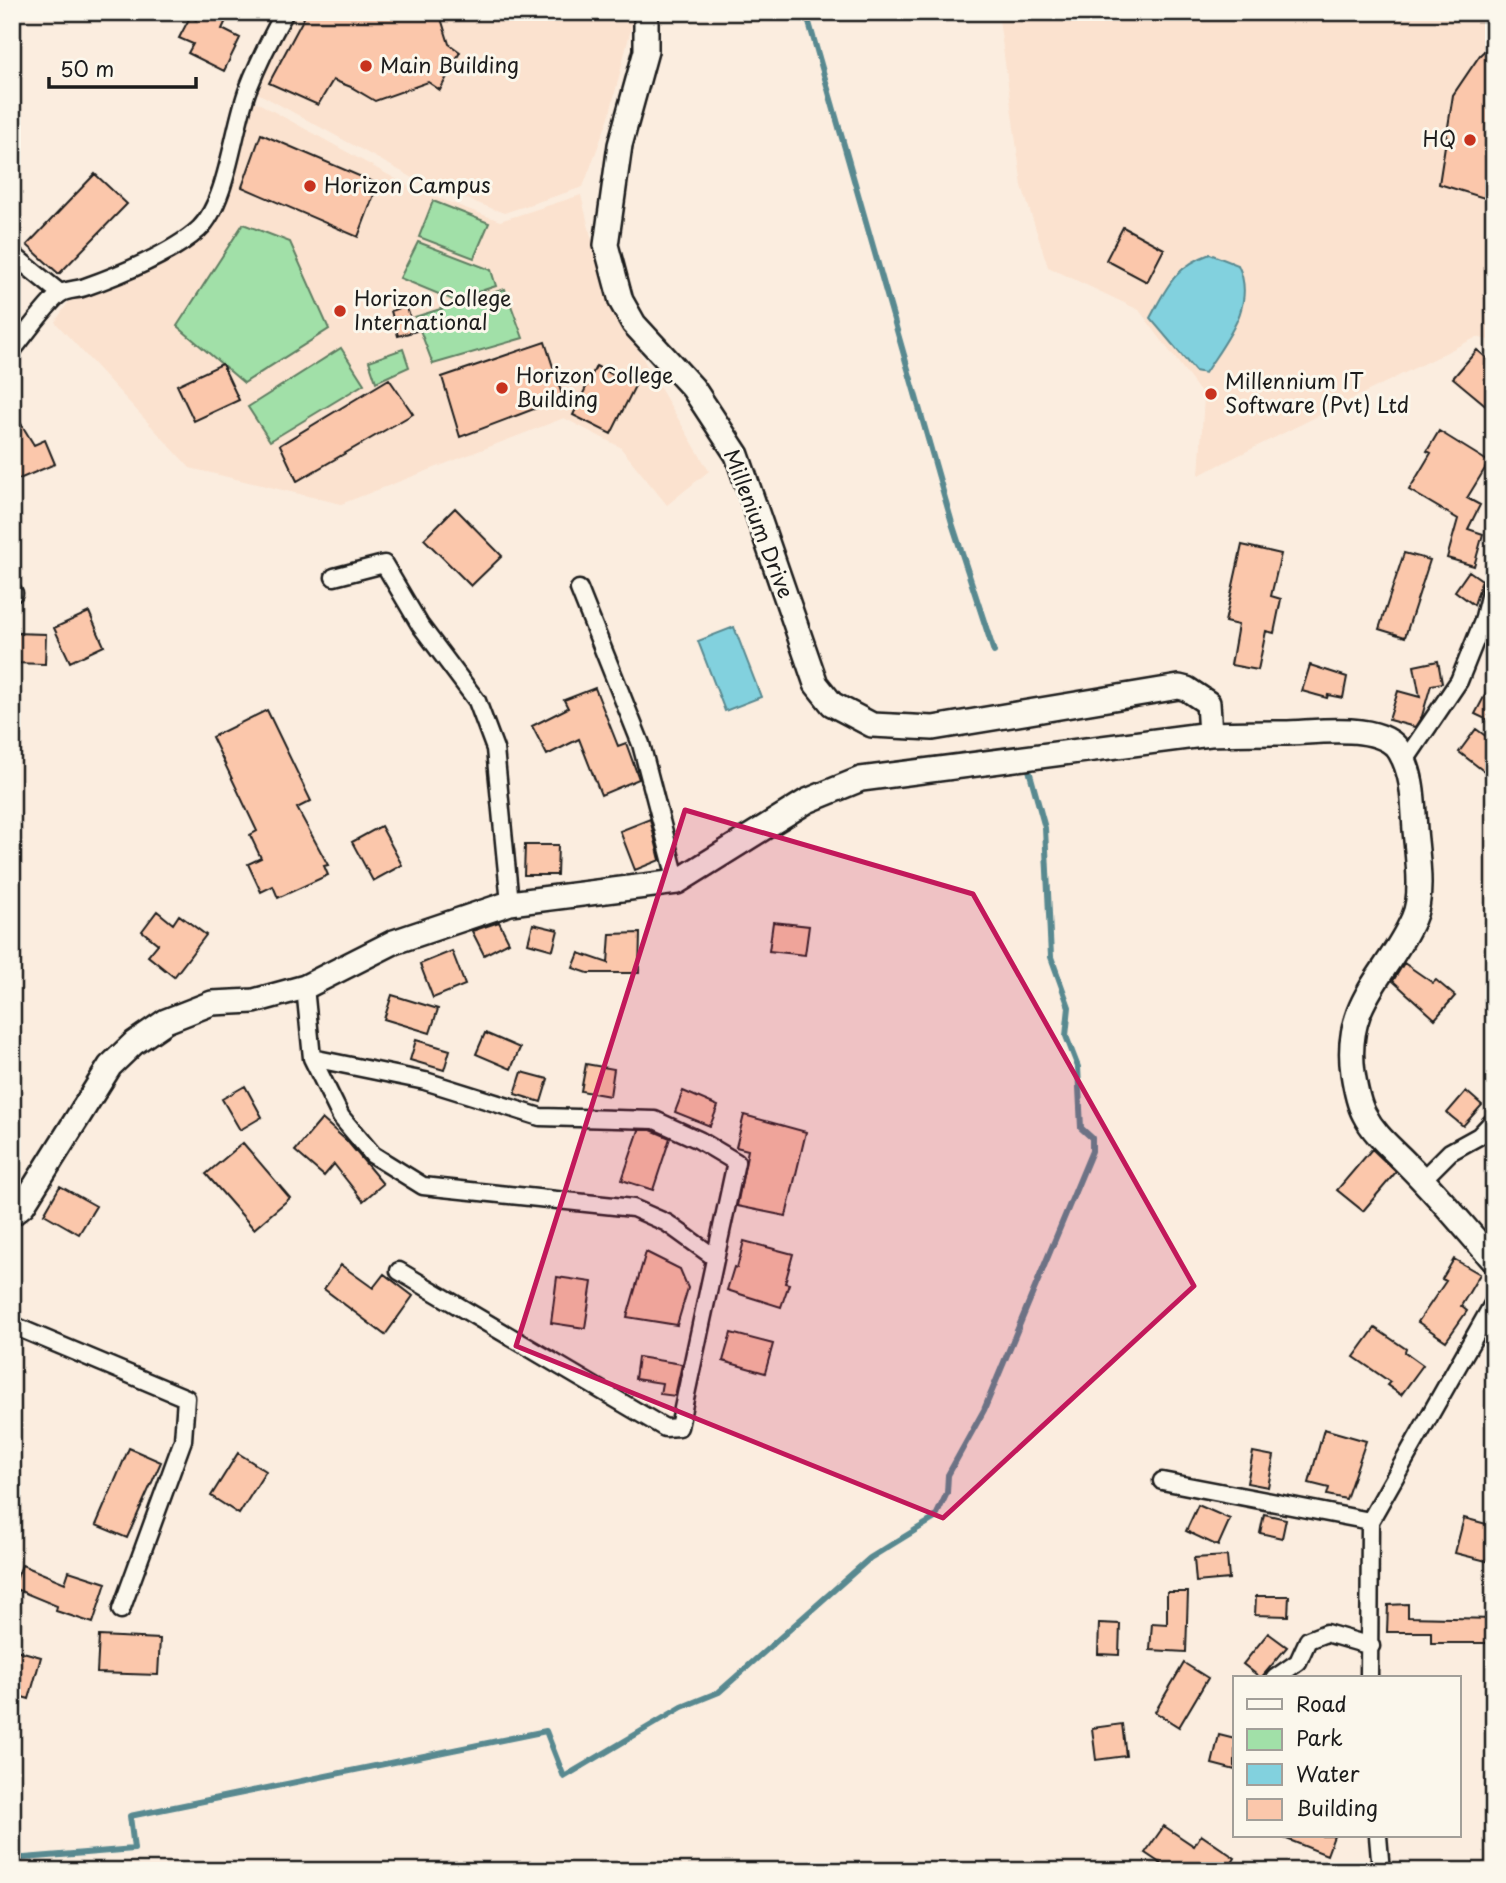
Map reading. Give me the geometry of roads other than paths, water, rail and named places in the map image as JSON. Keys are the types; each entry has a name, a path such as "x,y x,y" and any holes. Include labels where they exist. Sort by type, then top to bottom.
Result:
{"street":[{"path":"12,351 60,293 83,288 130,269 182,243 201,227 214,206 225,174 248,88 285,12"},
{"name":"Millenium Drive","path":"646,12 646,51 620,145 606,246 621,301 634,324 693,388 737,455 816,684 832,704 872,725 933,728 1179,687 1187,689 1208,704 1210,734"},
{"path":"12,254 60,293"},
{"path":"334,577 384,564 421,625 477,701 495,748 510,903"},
{"path":"1404,762 1459,681 1483,621 1494,576"},
{"path":"579,589 641,744 677,882"},
{"path":"12,1214 23,1205 110,1066 134,1043 166,1021 212,1003 254,1001 305,988 394,942 510,903 677,882 807,801 861,779 1210,734 1358,732 1382,737 1392,744 1399,751 1411,779 1419,884 1415,917 1368,990 1357,1014 1352,1042 1353,1072 1363,1113 1380,1138 1422,1180 1494,1261"},
{"path":"305,988 312,1058 341,1117 373,1154 423,1186 633,1208 667,1223 714,1257"},
{"path":"312,1058 425,1081 540,1117 655,1120 699,1140 736,1163 678,1427 665,1427 399,1271"},
{"path":"1422,1180 1450,1152 1479,1136 1494,1120"},
{"path":"1369,1676 1370,1521 1494,1302"},
{"path":"12,1325 186,1398 183,1440 121,1610"},
{"path":"1162,1481 1370,1521"},
{"path":"1278,1676 1298,1662 1308,1640 1326,1633 1371,1646"},
{"path":"1378,1838 1381,1871"}],"water":[{"path":"1210,254 1238,265 1244,294 1230,335 1205,373 1195,371 1150,318 1173,279 1188,265"},
{"path":"734,627 761,697 725,711 698,641"}],"waterway":[{"path":"806,12 952,523 994,652"},
{"path":"12,1859 134,1849 130,1816 546,1731 564,1777 682,1707 719,1692 870,1558 935,1518 947,1493 948,1475 984,1410 1092,1151 1092,1138 1081,1128 1078,1067 1066,1036 1069,1007 1051,957 1045,828 1029,770"}],"place":[{"name":"Main Building","path":"366,66"},
{"name":"HQ","path":"1470,140"},
{"name":"Horizon Campus","path":"310,186"},
{"name":"Horizon College International","path":"340,311"},
{"name":"Horizon College Building","path":"502,388"},
{"name":"Millennium IT Software (Pvt) Ltd","path":"1211,394"}]}
